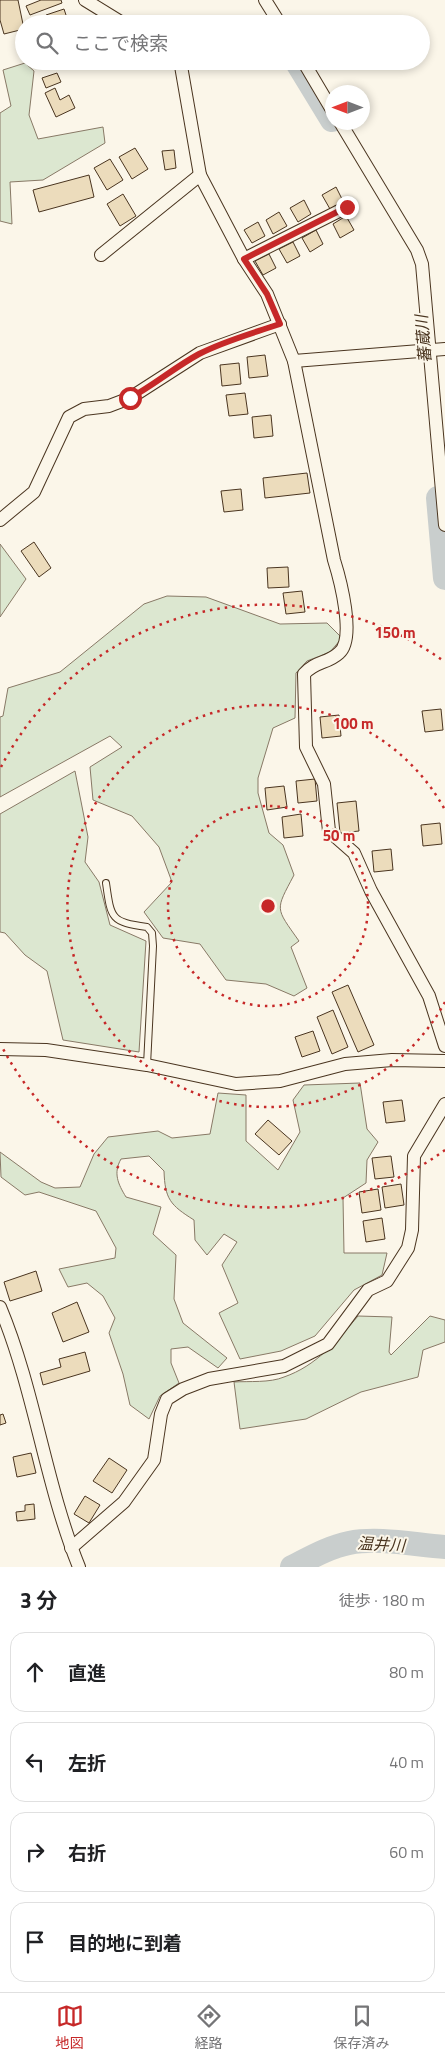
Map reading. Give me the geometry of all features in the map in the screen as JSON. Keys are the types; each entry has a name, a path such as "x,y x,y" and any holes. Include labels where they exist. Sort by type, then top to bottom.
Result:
{"street":[{"path":"85,0 107,15"},
{"path":"265,0 274,15"},
{"path":"182,70 200,175 244,259 267,294 294,361 334,560 343,591 346,638 342,651 332,658 311,666 304,674 306,747 324,784 329,831 354,853 371,891 429,996 445,1046"},
{"path":"308,70 325,98"},
{"path":"345,130 417,250 422,264 427,351 445,525"},
{"path":"101,255 200,175"},
{"path":"244,259 347,207"},
{"path":"0,520 9,515 34,492 69,417 84,409 109,406 130,398 154,385 173,369 200,353 280,324"},
{"path":"294,361 445,349"},
{"path":"0,1049 46,1050 147,1065 236,1084 280,1081 345,1064 392,1060 445,1061"},
{"path":"71,1548 124,1502 154,1460 161,1414 167,1399 183,1389 209,1379 284,1366 328,1344 368,1290 387,1281 408,1248 412,1230 414,1156 445,1104"},
{"path":"0,1307 31,1398 61,1522 79,1567"}],"lane":[{"path":"106,883 109,907 115,918 122,923 147,927 152,934 147,1065"}],"green space":[{"path":"15,66 15,70 34,71 29,115 38,139 103,127 105,143 43,180 10,182 12,224 0,221 0,113 11,106 3,70"},
{"path":"0,544 26,579 0,617"},
{"path":"167,596 206,597 280,624 327,623 342,638 330,652 307,661 296,673 295,718 273,728 258,778 258,793 269,833 283,845 294,875 283,896 280,909 285,921 299,941 291,947 307,988 294,996 266,984 226,980 200,944 163,938 144,912 172,882 159,847 132,816 93,800 90,767 122,747 110,736 0,797 0,717 3,716 8,688 60,672 144,604"},
{"path":"75,771 88,837 85,862 99,882 110,925 146,941 139,1052 63,1040 47,971 25,955 5,933 0,932 0,814"},
{"path":"360,1083 367,1129 378,1142 367,1160 366,1183 343,1198 344,1253 387,1253 382,1275 354,1290 315,1336 281,1351 240,1359 219,1313 238,1303 222,1265 237,1242 224,1234 207,1255 195,1240 194,1220 179,1210 170,1200 164,1171 149,1156 121,1159 117,1174 126,1197 161,1207 153,1234 176,1255 174,1299 183,1323 227,1358 218,1368 188,1347 171,1349 171,1363 179,1383 160,1396 149,1419 130,1405 123,1374 109,1333 115,1318 103,1296 87,1283 68,1287 59,1269 115,1258 116,1248 96,1211 39,1192 25,1195 1,1177 0,1152 41,1182 55,1188 80,1187 94,1154 108,1137 158,1131 172,1138 210,1134 218,1093 246,1095 246,1141 278,1170 300,1132 293,1100 304,1085"},
{"path":"358,1316 392,1317 389,1352 391,1355 430,1316 445,1320 445,1342 423,1350 418,1377 361,1392 306,1419 240,1429 234,1382 272,1380 296,1372 325,1352"}],"building":[{"path":"0,0 18,0 21,15 15,15 15,31 4,34 0,20"},
{"path":"41,0 61,0 62,3 30,15 26,6"},
{"path":"64,9 66,15 46,15"},
{"path":"57,73 61,82 46,88 42,78"},
{"path":"55,88 60,100 69,95 75,108 56,117 45,93"},
{"path":"135,148 148,169 132,179 119,157"},
{"path":"174,150 176,168 165,170 162,151"},
{"path":"110,159 123,180 107,190 94,168"},
{"path":"89,175 94,197 39,212 33,190"},
{"path":"336,187 343,201 330,209 322,195"},
{"path":"123,194 136,216 120,226 107,204"},
{"path":"304,200 311,214 298,222 290,208"},
{"path":"279,212 287,226 273,234 266,220"},
{"path":"346,216 354,230 340,238 333,224"},
{"path":"258,222 265,236 252,243 244,230"},
{"path":"316,230 323,244 310,252 302,238"},
{"path":"293,242 300,256 287,263 279,249"},
{"path":"269,254 276,268 263,275 255,261"},
{"path":"265,355 268,376 249,378 247,357"},
{"path":"239,363 241,384 222,386 220,365"},
{"path":"245,393 248,414 229,416 226,395"},
{"path":"271,415 273,436 254,438 252,417"},
{"path":"307,473 310,493 265,498 263,478"},
{"path":"241,489 243,510 224,512 221,491"},
{"path":"34,542 51,568 39,577 21,551"},
{"path":"288,567 289,587 268,588 267,568"},
{"path":"302,591 305,612 286,614 283,593"},
{"path":"441,709 443,730 425,732 422,711"},
{"path":"339,715 341,736 322,738 320,717"},
{"path":"315,779 317,801 298,803 296,781"},
{"path":"284,786 287,807 267,810 265,788"},
{"path":"356,801 359,831 340,833 337,803"},
{"path":"301,814 303,836 284,838 282,817"},
{"path":"440,823 442,844 423,846 421,825"},
{"path":"391,849 393,870 374,872 372,851"},
{"path":"348,985 374,1045 358,1052 332,992"},
{"path":"333,1010 348,1047 332,1054 317,1017"},
{"path":"313,1031 320,1051 302,1057 295,1037"},
{"path":"402,1100 405,1121 386,1123 383,1102"},
{"path":"268,1120 292,1141 279,1155 255,1134"},
{"path":"391,1156 394,1177 375,1179 372,1158"},
{"path":"401,1184 404,1205 385,1208 382,1187"},
{"path":"378,1189 381,1210 362,1213 359,1192"},
{"path":"382,1218 385,1239 366,1242 363,1221"},
{"path":"36,1271 42,1291 10,1301 4,1282"},
{"path":"77,1302 89,1332 63,1342 52,1313"},
{"path":"85,1352 90,1371 43,1385 40,1373 61,1367 59,1359"},
{"path":"3,1414 6,1423 0,1425 0,1415"},
{"path":"31,1453 36,1473 17,1477 13,1457"},
{"path":"109,1458 127,1470 112,1493 93,1481"},
{"path":"85,1496 100,1505 89,1523 74,1514"},
{"path":"34,1504 35,1519 17,1521 16,1512 25,1511 25,1505"}],"waterway":[{"name":"蕃蔵川","path":"301,70 325,109"},
{"name":"蕃蔵川","path":"438,498 445,578"},
{"name":"温井川","path":"292,1567 334,1547 361,1541 385,1541 445,1547"}],"route":[{"path":"130,398 154,385 173,369 200,353 280,324 267,294 244,259 347,207"}]}
